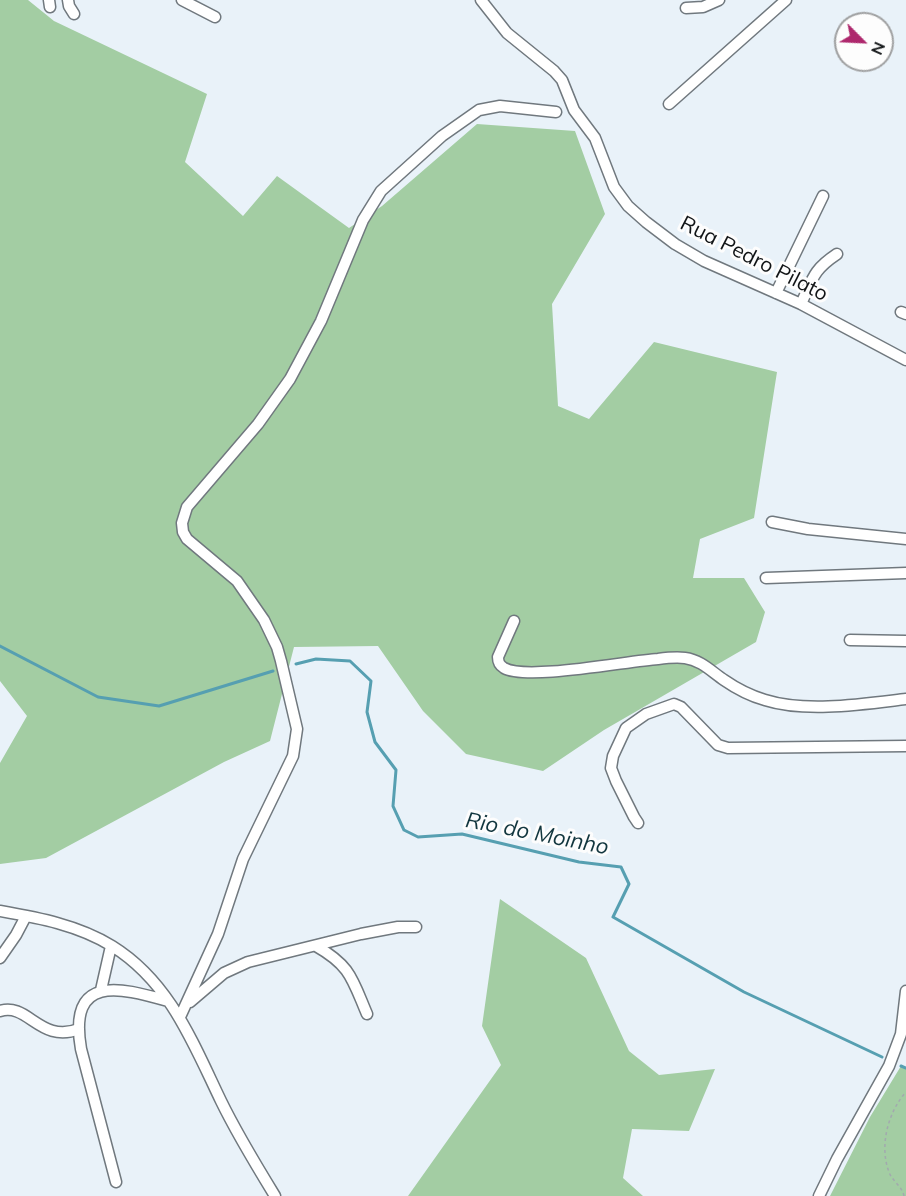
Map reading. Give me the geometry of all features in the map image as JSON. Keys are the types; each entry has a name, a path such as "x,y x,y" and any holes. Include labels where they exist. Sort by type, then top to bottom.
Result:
{"street":[{"path":"68,0 74,14"},
{"path":"182,0 215,17"},
{"name":"Rua Pedro Pilato","path":"481,0 507,33 562,80 574,110 595,138 614,187 628,206 660,234 692,254 801,304 906,360"},
{"path":"686,8 703,7 719,0"},
{"path":"669,104 786,0"},
{"path":"180,1017 188,1004 218,934 243,859 293,756 297,729 281,661 272,635 237,581 188,539 183,532 184,514 194,498 258,424 290,379 321,321 363,220 381,191 448,130 479,110 500,106 556,112"},
{"path":"776,293 823,196"},
{"path":"801,304 816,271 837,254"},
{"path":"772,522 808,529 906,539"},
{"path":"766,578 906,573"},
{"path":"514,621 498,657 498,663 503,668 512,671 549,672 685,658 700,663 739,689 766,701 835,706 906,699"},
{"path":"850,640 906,641"},
{"path":"638,823 611,768 613,756 626,728 646,714 674,704 681,707 718,745 728,748 906,746"},
{"path":"0,910 69,926 111,946 137,965 180,1017 232,1121 275,1196"},
{"path":"0,958 26,916"},
{"path":"188,1004 224,973 248,962 398,927 416,927"},
{"path":"101,990 111,946"},
{"path":"316,946 336,958 346,969 367,1014"},
{"path":"116,1182 81,1049 79,1029 81,1018 87,1001 101,990 128,991 168,1001"},
{"path":"819,1196 837,1159 883,1079 904,1033 906,991"},
{"path":"0,1011 10,1009 56,1033 65,1034 79,1029"}],"path":[{"path":"904,1196 889,1174 885,1138 892,1113 906,1092"}],"green space":[{"path":"0,0 28,0 54,21 207,94 185,162 243,216 277,176 349,228 382,206 477,124 575,131 605,214 552,304 558,406 589,419 654,342 777,372 754,518 700,539 693,578 744,578 765,612 756,642 604,730 543,771 466,754 423,711 378,646 294,647 270,741 224,762 46,858 0,864 0,763 27,716 0,681"},
{"path":"500,899 586,958 629,1051 659,1075 715,1069 689,1131 632,1129 623,1178 643,1196 408,1196 501,1065 482,1026"},
{"path":"901,1066 906,1068 906,1196 830,1196 870,1117"}],"waterway":[{"name":"Rio do Moinho","path":"0,646 98,697 159,706 273,671"},
{"name":"Rio do Moinho","path":"296,664 316,659 350,661 371,681 367,712 375,742 396,770 393,806 404,830 418,837 462,834 579,862 621,867 629,884 613,917 744,992 882,1057"},
{"name":"Rio do Moinho","path":"901,1066 906,1068"}]}
